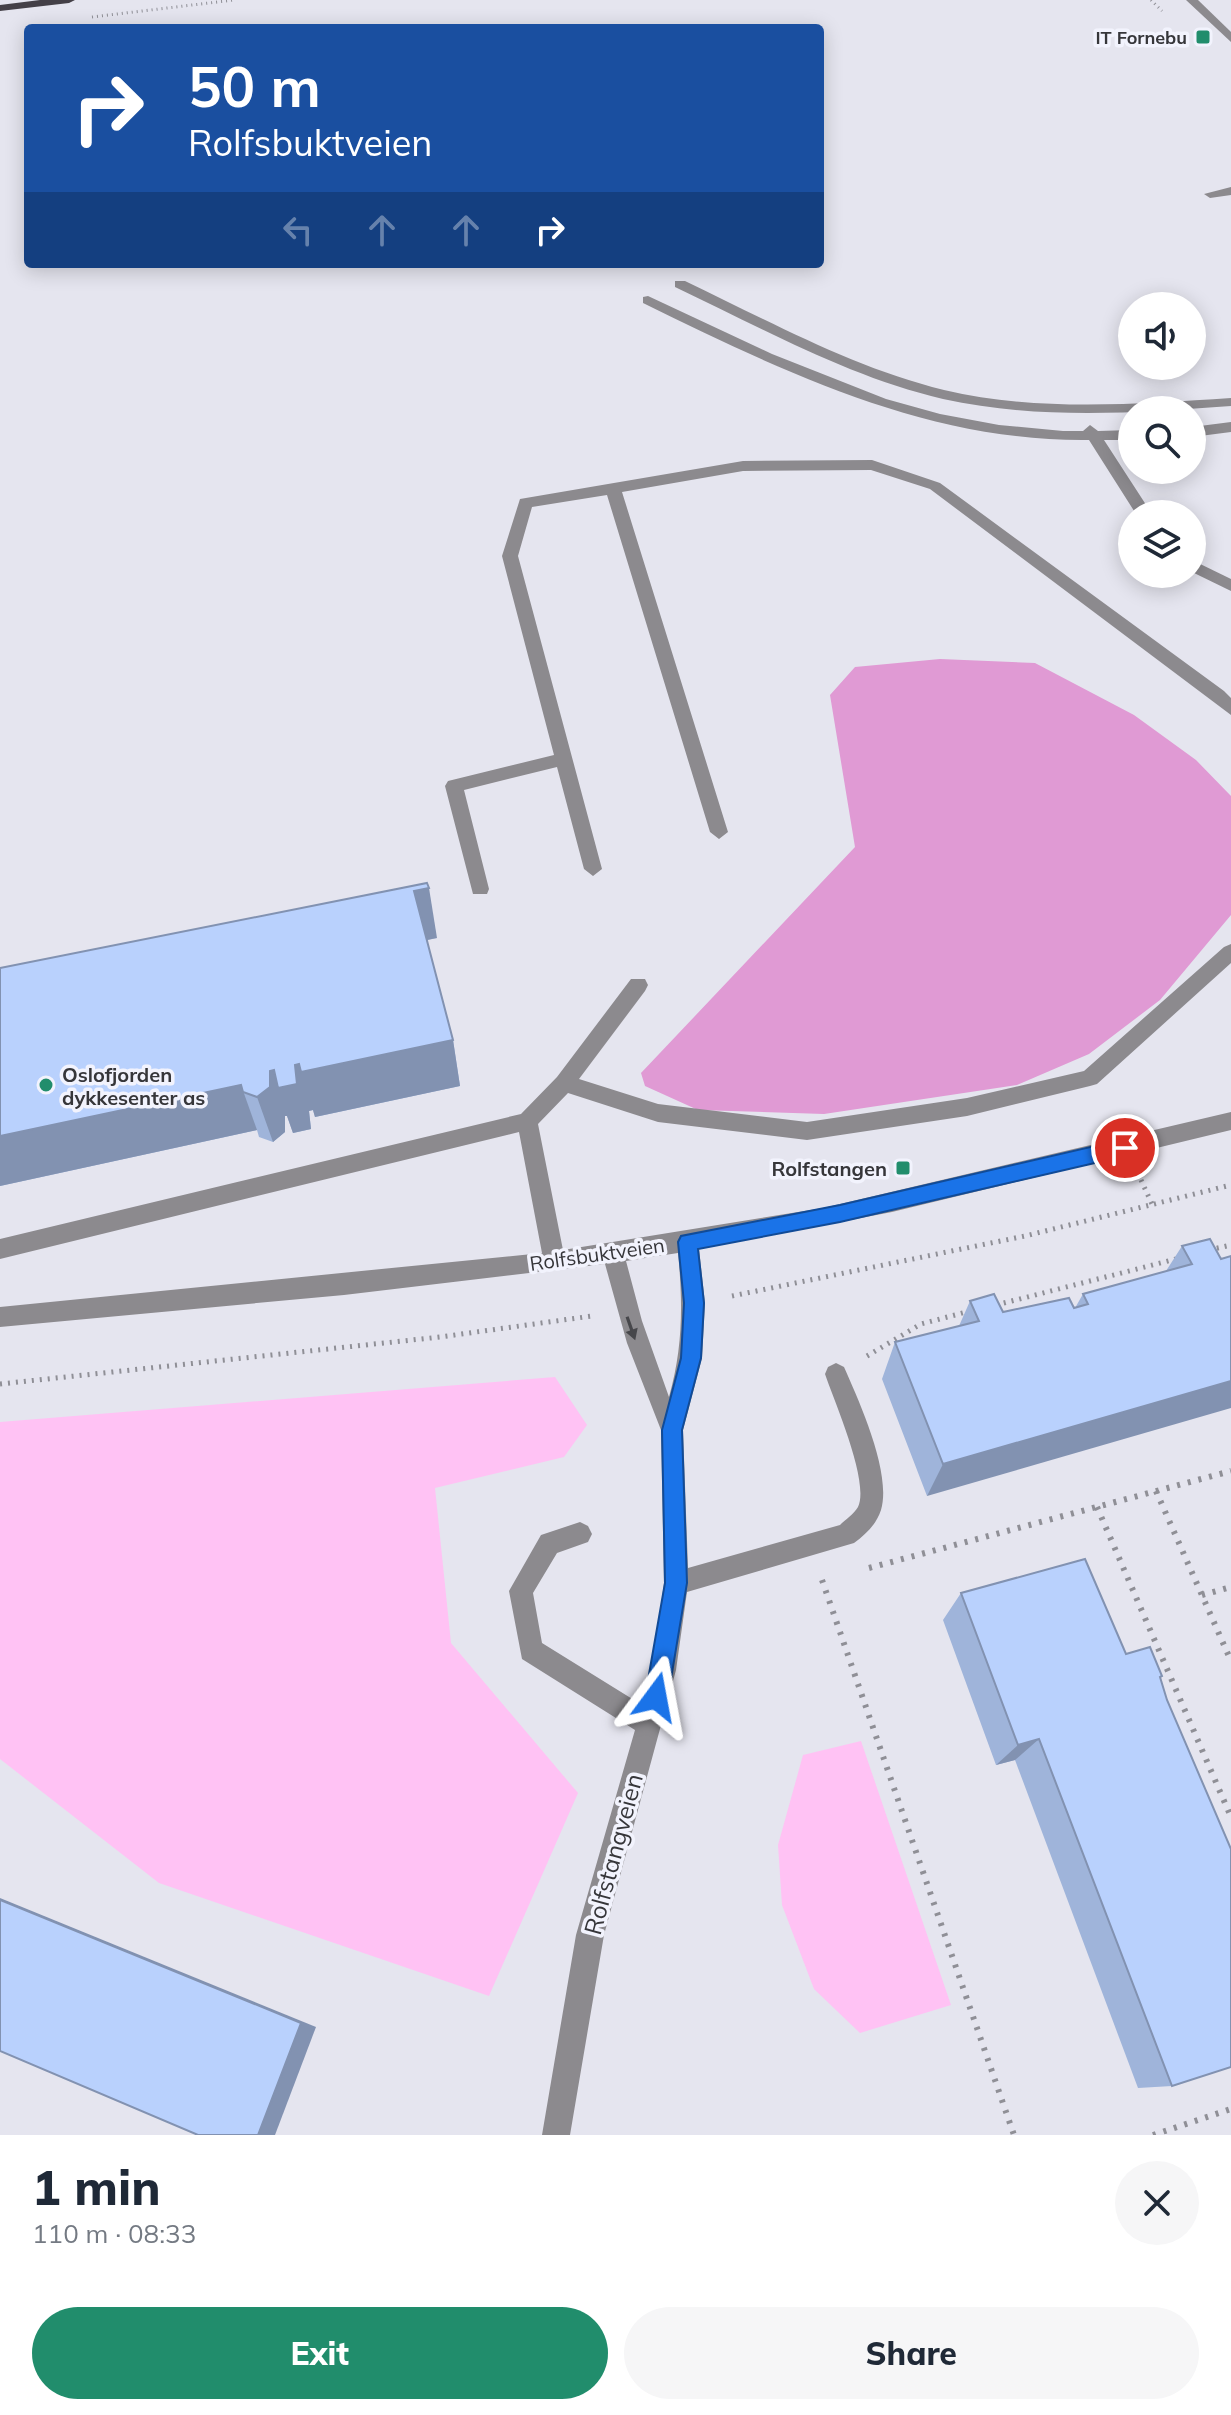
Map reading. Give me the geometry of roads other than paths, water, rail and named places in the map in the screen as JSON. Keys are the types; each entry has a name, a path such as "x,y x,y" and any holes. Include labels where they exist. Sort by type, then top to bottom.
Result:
{"main road":[{"path":"0,8 69,0"}],"street":[{"path":"1192,0 1231,39"},
{"path":"1210,194 1231,191"},
{"path":"680,284 844,361 903,383 973,400 1082,411 1231,402"},
{"path":"648,300 820,381 901,411 986,429 1093,438 1118,436"},
{"path":"1082,411 1093,438 1135,500"},
{"path":"1206,430 1231,427"},
{"path":"593,869 510,556 525,503 743,466 811,463 872,465 935,486 1218,695 1231,709"},
{"path":"613,489 719,832"},
{"path":"1206,573 1231,586"},
{"path":"480,889 454,786 563,759"},
{"path":"564,1083 658,1113 807,1131 967,1107 1090,1078 1231,952"},
{"path":"0,1249 527,1121 564,1083 638,985"},
{"path":"527,1121 554,1261"},
{"name":"Rolfsbuktveien","path":"0,1317 554,1261 688,1242 840,1214 1231,1121"},
{"name":"Rolfstangveien","path":"556,2135 590,1935 664,1670 676,1583 672,1430 691,1358 694,1303 688,1242"},
{"name":"Rolfstangveien","path":"613,1252 626,1312 645,1369 672,1430"},
{"path":"676,1583 846,1535 861,1523 869,1509 872,1485 836,1374"},
{"path":"580,1534 549,1543 521,1591 531,1650 649,1724"}],"place":[{"name":"IT Fornebu","path":"1203,37"},
{"name":"Oslofjorden dykkesenter as","path":"46,1085"},
{"name":"Rolfstangen","path":"903,1168"}]}
